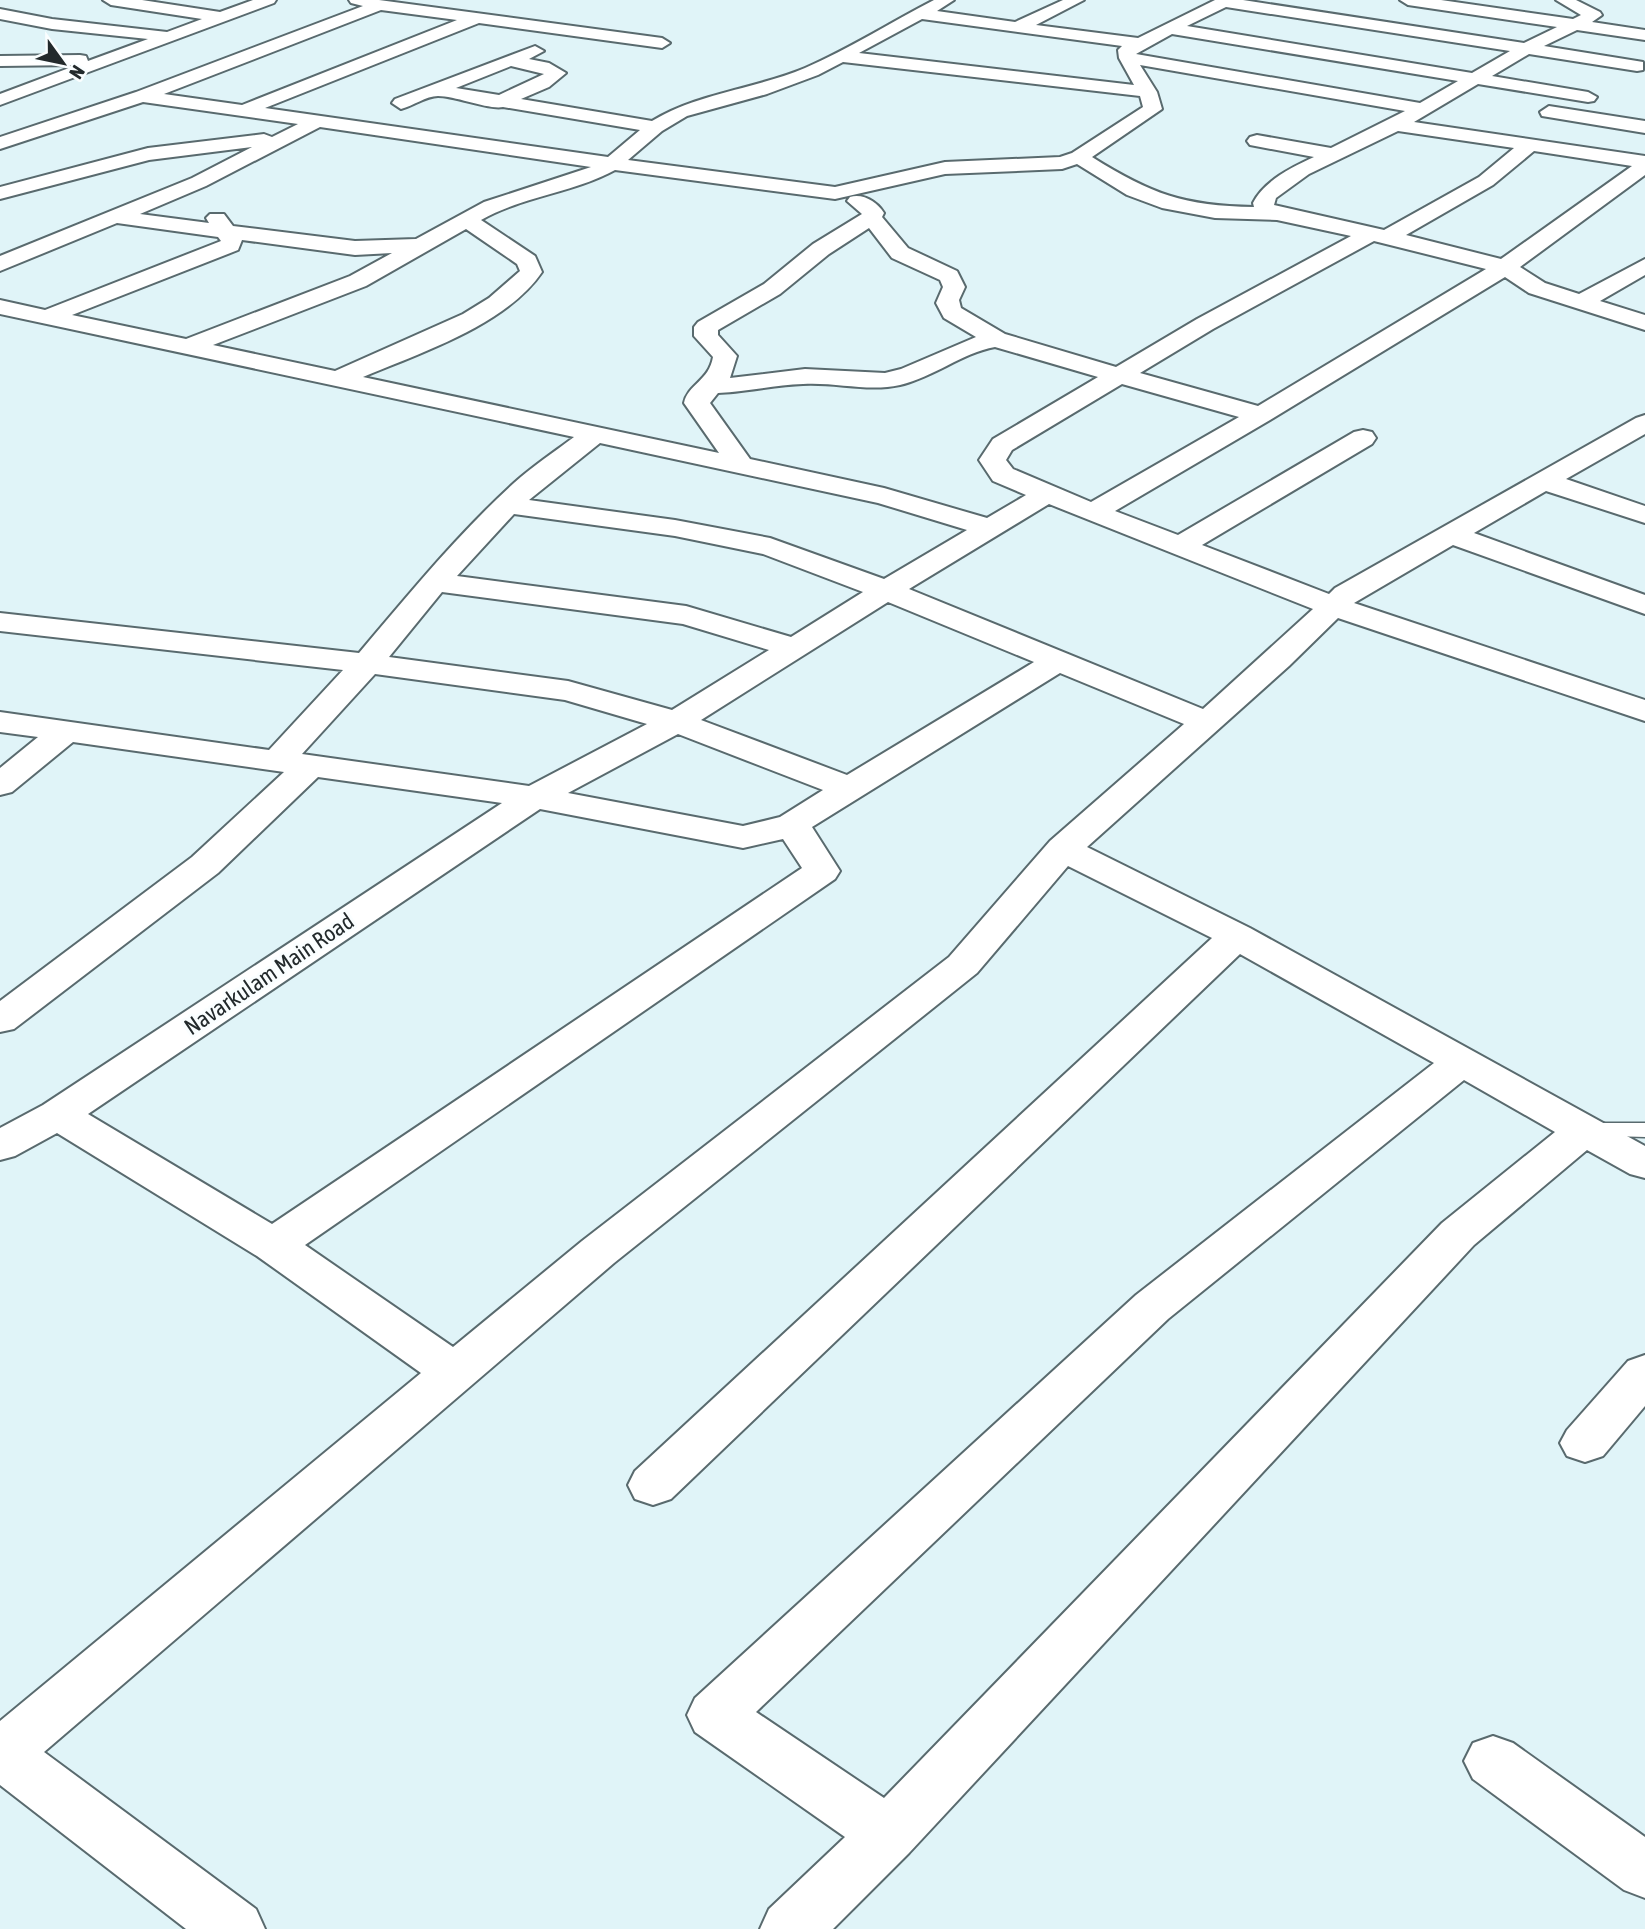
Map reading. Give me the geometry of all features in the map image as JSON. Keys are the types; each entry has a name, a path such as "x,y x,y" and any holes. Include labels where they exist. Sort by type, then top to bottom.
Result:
{"street":[{"path":"111,0 222,17"},
{"path":"357,0 475,19 662,43"},
{"path":"185,348 336,292 491,206 575,181 613,163 655,127 680,112 761,90 812,71 946,0"},
{"path":"1019,26 1076,0"},
{"path":"1408,0 1645,36"},
{"path":"1277,214 1265,209 1263,203 1267,195 1302,170 1395,125 1526,49 1594,15 1564,0"},
{"path":"0,100 258,1"},
{"path":"1132,50 1226,1 1526,49 1641,63"},
{"path":"0,13 27,4"},
{"path":"0,143 142,96 380,5"},
{"path":"0,13 52,24 170,36"},
{"path":"919,14 1019,26 1236,76 1423,109"},
{"path":"245,110 475,19"},
{"path":"1236,76 1349,22"},
{"path":"1172,29 1588,97"},
{"path":"401,103 579,32"},
{"path":"142,96 758,186 835,193 945,168 1038,166 1062,163 1079,157 1153,109 1132,50"},
{"path":"839,56 1148,92"},
{"path":"0,61 107,60"},
{"path":"421,136 543,83 557,73 543,67 510,61"},
{"path":"1564,115 1641,63"},
{"path":"435,90 655,127"},
{"path":"1447,95 1471,99"},
{"path":"1531,109 1645,127"},
{"path":"12,121 47,128"},
{"path":"0,264 199,182 318,121"},
{"path":"1395,125 1645,164"},
{"path":"0,193 148,153 283,138"},
{"path":"1257,141 1331,154"},
{"path":"1530,145 1486,181 1205,324 1002,445 992,460 1003,475 1047,495 1333,606 1645,711"},
{"path":"1079,157 1131,189 1173,205 1211,212 1277,214 1379,235 1505,267 1536,288 1645,323"},
{"path":"1093,512 1261,415 1505,267 1645,164"},
{"path":"47,317 217,252 232,241 208,205 199,182"},
{"path":"741,465 697,403 698,397 714,387 725,368 725,356 706,336 706,327 772,289 821,249 874,213 869,208 835,193"},
{"path":"116,216 355,248 428,243"},
{"path":"871,217 900,253 949,276 954,287 947,297 947,306 952,313 997,339 1261,415"},
{"path":"335,380 480,315 525,282 531,272 527,261 467,220"},
{"path":"1580,303 1645,265"},
{"path":"0,307 884,496 991,528"},
{"path":"714,387 806,376 885,381 915,371 978,341 997,339"},
{"path":"234,1929 1,1755 598,1252 963,965 1063,849 1346,594 1645,423"},
{"path":"0,1020 205,865 293,764 367,663 435,582 527,486 594,435"},
{"path":"1180,546 1363,438"},
{"path":"1607,445 1645,457"},
{"path":"1544,481 1645,515"},
{"name":"Navarkulam Main Road","path":"0,1146 58,1115 534,797 676,722 886,590 1047,495"},
{"path":"508,505 736,538 770,547 886,590 1207,722"},
{"path":"1451,534 1645,605"},
{"path":"435,582 685,615 796,648"},
{"path":"0,622 367,663 544,686 608,701 676,722 850,788"},
{"path":"0,722 534,797 743,837 792,824 1057,661"},
{"path":"0,785 67,730"},
{"path":"273,1245 822,871 792,824"},
{"path":"1063,849 1237,936 1645,1164"},
{"path":"653,1485 1237,936"},
{"path":"887,1834 715,1715 1153,1307 1462,1061"},
{"path":"58,1115 273,1245 455,1373"},
{"path":"791,1929 887,1834 1458,1234 1585,1130"},
{"path":"1585,1443 1645,1373"},
{"path":"1493,1761 1645,1871"}],"lane":[{"path":"1585,1130 1645,1130"}]}
